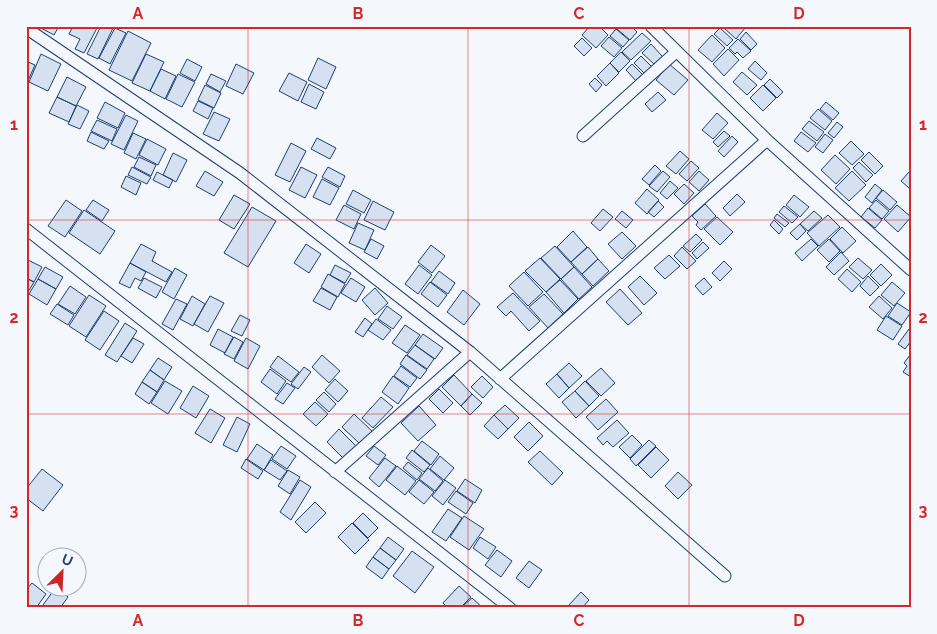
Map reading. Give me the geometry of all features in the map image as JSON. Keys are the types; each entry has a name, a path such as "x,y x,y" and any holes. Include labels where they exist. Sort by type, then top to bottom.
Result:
{"street":[{"path":"651,26 767,140 911,270"},
{"path":"26,28 240,173 470,352 725,576"},
{"path":"583,136 676,52"},
{"path":"500,379 767,140"},
{"path":"26,229 510,608"},
{"path":"335,472 470,352"}],"building":[{"path":"37,26 59,26 54,35"},
{"path":"73,26 98,26 84,53 75,49 80,39 69,34"},
{"path":"101,26 113,28 98,59 87,54"},
{"path":"590,26 599,26 608,35 596,48 582,35"},
{"path":"619,26 631,26 637,32 630,40 617,29"},
{"path":"726,26 743,26 745,28 736,39 724,28"},
{"path":"115,28 126,33 110,64 99,58"},
{"path":"720,28 733,40 727,46 714,34"},
{"path":"616,29 629,40 623,47 610,36"},
{"path":"128,31 151,43 132,81 109,70"},
{"path":"746,32 757,44 751,50 740,39"},
{"path":"642,33 651,41 631,60 622,52"},
{"path":"712,35 725,48 712,62 698,50"},
{"path":"609,37 622,48 614,57 601,46"},
{"path":"582,38 592,48 584,56 574,46"},
{"path":"738,39 751,51 743,58 729,48"},
{"path":"651,44 663,57 655,65 642,53"},
{"path":"728,49 739,60 724,76 713,64"},
{"path":"621,52 630,61 619,72 610,63"},
{"path":"41,54 61,64 48,91 29,82"},
{"path":"146,54 164,62 150,91 132,83"},
{"path":"641,56 653,68 646,75 634,63"},
{"path":"318,58 336,67 326,89 308,80"},
{"path":"187,59 202,67 195,81 180,73"},
{"path":"26,61 35,65 27,83 26,83"},
{"path":"755,61 767,73 761,80 748,69"},
{"path":"610,63 619,73 606,86 597,76"},
{"path":"236,64 254,73 243,94 226,86"},
{"path":"632,64 644,76 638,83 626,70"},
{"path":"669,64 688,80 674,95 656,80"},
{"path":"161,69 176,76 165,99 150,91"},
{"path":"742,72 757,85 747,95 733,82"},
{"path":"289,73 307,82 298,101 279,91"},
{"path":"178,74 195,82 182,107 166,99"},
{"path":"211,74 226,81 220,92 206,84"},
{"path":"67,77 86,87 76,106 57,97"},
{"path":"595,78 602,85 596,92 589,84"},
{"path":"770,79 783,92 777,98 764,85"},
{"path":"309,84 324,92 316,109 301,102"},
{"path":"205,85 221,93 214,108 198,100"},
{"path":"763,85 776,98 763,111 750,98"},
{"path":"658,92 666,100 652,112 645,104"},
{"path":"57,97 76,106 69,122 49,113"},
{"path":"198,101 213,108 208,119 193,111"},
{"path":"105,102 125,113 118,128 97,118"},
{"path":"826,102 839,113 833,120 820,109"},
{"path":"77,105 89,111 80,129 68,124"},
{"path":"818,109 832,121 825,130 810,118"},
{"path":"214,112 230,119 219,141 203,134"},
{"path":"717,113 728,123 713,139 702,130"},
{"path":"126,115 138,121 124,150 111,144"},
{"path":"97,120 117,129 112,141 91,131"},
{"path":"809,121 824,132 817,141 802,129"},
{"path":"837,122 843,127 834,138 828,133"},
{"path":"724,131 730,136 718,147 713,142"},
{"path":"91,132 109,141 104,149 87,141"},
{"path":"801,132 816,143 808,152 794,141"},
{"path":"133,133 146,139 136,159 124,153"},
{"path":"825,134 833,140 823,153 815,147"},
{"path":"732,136 738,142 724,157 718,151"},
{"path":"317,138 336,148 330,159 311,149"},
{"path":"147,139 166,149 158,165 139,155"},
{"path":"851,141 864,154 852,165 839,153"},
{"path":"291,143 306,151 290,182 275,175"},
{"path":"680,151 689,159 676,174 666,166"},
{"path":"869,152 883,166 875,174 861,160"},
{"path":"173,153 187,160 176,182 163,175"},
{"path":"835,155 850,169 836,184 821,170"},
{"path":"139,157 156,165 151,176 134,167"},
{"path":"691,161 699,168 687,181 679,174"},
{"path":"859,162 873,175 866,182 853,168"},
{"path":"655,165 661,171 649,185 642,179"},
{"path":"132,167 151,177 147,184 128,175"},
{"path":"301,167 317,175 305,198 289,190"},
{"path":"328,167 345,176 340,187 322,177"},
{"path":"205,171 223,182 214,196 196,186"},
{"path":"663,171 670,177 657,192 649,186"},
{"path":"699,171 709,180 699,191 689,182"},
{"path":"852,171 866,185 849,201 835,188"},
{"path":"157,172 173,180 169,188 153,180"},
{"path":"909,172 911,173 911,187 909,188 901,181"},
{"path":"126,176 141,183 136,195 121,187"},
{"path":"322,179 339,188 330,205 313,197"},
{"path":"670,181 678,188 667,199 660,193"},
{"path":"684,184 694,193 684,204 674,194"},
{"path":"875,184 882,190 872,203 865,197"},
{"path":"647,189 659,200 647,214 635,203"},
{"path":"353,190 371,200 364,213 346,204"},
{"path":"883,190 897,202 890,210 876,198"},
{"path":"737,194 745,202 730,216 723,208"},
{"path":"234,195 250,204 234,229 219,220"},
{"path":"794,195 809,207 800,217 786,205"},
{"path":"66,200 82,211 65,237 48,226"},
{"path":"93,200 109,210 102,221 86,210"},
{"path":"876,200 889,211 882,219 869,208"},
{"path":"373,201 394,212 385,230 364,220"},
{"path":"658,201 664,207 654,217 648,212"},
{"path":"705,204 716,216 701,230 696,225 698,222 692,216"},
{"path":"344,205 361,214 354,229 336,220"},
{"path":"897,205 911,217 898,232 884,219"},
{"path":"784,206 798,217 792,223 779,212"},
{"path":"252,207 276,221 248,267 224,253"},
{"path":"868,208 882,220 875,228 861,217"},
{"path":"603,209 613,217 600,231 591,223"},
{"path":"84,210 115,231 100,254 69,233"},
{"path":"622,211 633,220 626,228 615,219"},
{"path":"814,211 822,218 808,231 800,224"},
{"path":"777,214 789,223 785,227 774,218"},
{"path":"828,215 840,227 819,246 807,233"},
{"path":"717,217 733,232 720,245 704,229"},
{"path":"774,220 783,229 779,234 770,225"},
{"path":"358,223 374,230 365,250 349,243"},
{"path":"800,224 806,231 797,240 790,233"},
{"path":"842,227 856,241 843,253 830,239"},
{"path":"573,231 587,247 571,262 557,247"},
{"path":"622,232 636,246 622,259 608,244"},
{"path":"696,234 702,240 690,252 683,246"},
{"path":"371,239 384,246 377,259 364,252"},
{"path":"811,239 818,246 802,261 795,253"},
{"path":"829,239 840,251 829,262 817,250"},
{"path":"703,242 709,248 697,259 692,253"},
{"path":"141,244 156,252 152,261 172,272 166,282 130,263"},
{"path":"306,244 321,254 309,273 294,263"},
{"path":"431,245 445,256 432,273 418,262"},
{"path":"555,246 574,267 561,279 541,258"},
{"path":"588,247 598,259 582,274 571,262"},
{"path":"682,247 696,261 687,269 674,256"},
{"path":"841,252 849,261 834,275 826,267"},
{"path":"669,255 680,266 665,279 654,268"},
{"path":"540,258 560,279 546,292 525,271"},
{"path":"858,258 872,270 863,279 849,267"},
{"path":"26,259 42,267 34,282 26,278"},
{"path":"598,259 609,271 593,286 582,274"},
{"path":"724,261 732,269 720,281 712,273"},
{"path":"130,263 146,272 141,281 135,278 130,288 119,283"},
{"path":"881,264 892,275 881,286 870,275"},
{"path":"335,265 351,273 345,283 330,275"},
{"path":"419,265 432,275 418,294 405,284"},
{"path":"45,267 63,277 56,289 38,279"},
{"path":"574,267 592,287 579,299 561,279"},
{"path":"175,268 187,275 174,299 162,292"},
{"path":"847,269 861,282 852,292 838,279"},
{"path":"439,271 455,283 448,294 431,282"},
{"path":"524,272 543,292 528,306 509,286"},
{"path":"328,274 345,284 338,297 321,287"},
{"path":"640,276 657,293 644,305 628,287"},
{"path":"868,276 879,287 870,296 860,286"},
{"path":"26,278 34,282 27,294 26,294"},
{"path":"144,278 162,287 156,298 138,288"},
{"path":"351,278 365,287 356,302 341,293"},
{"path":"704,278 712,287 703,295 695,286"},
{"path":"38,279 56,289 47,305 29,294"},
{"path":"560,280 578,299 564,313 546,292"},
{"path":"430,282 447,295 438,307 421,294"},
{"path":"892,282 905,293 894,306 881,295"},
{"path":"70,286 86,297 75,314 58,304"},
{"path":"321,288 337,297 330,310 313,301"},
{"path":"375,288 388,303 375,315 362,300"},
{"path":"620,289 642,313 628,325 606,302"},
{"path":"463,290 480,304 464,325 447,312"},
{"path":"513,293 540,321 529,331 511,311 506,316 497,307"},
{"path":"544,294 563,314 548,328 529,307"},
{"path":"89,295 106,306 86,337 69,326"},
{"path":"192,296 205,304 193,326 180,319"},
{"path":"210,296 224,303 208,332 194,324"},
{"path":"879,296 892,308 883,319 869,307"},
{"path":"176,299 187,304 173,330 162,324"},
{"path":"897,303 911,312 902,325 888,316"},
{"path":"57,304 74,315 68,325 50,314"},
{"path":"387,306 402,317 393,329 378,319"},
{"path":"104,311 119,321 100,350 85,340"},
{"path":"240,315 250,320 242,336 231,331"},
{"path":"886,316 902,326 893,340 877,330"},
{"path":"365,318 372,324 363,337 355,332"},
{"path":"376,319 391,330 383,340 368,330"},
{"path":"125,323 137,331 117,362 105,355"},
{"path":"405,325 420,335 407,353 392,343"},
{"path":"218,329 233,337 225,353 210,345"},
{"path":"909,329 911,331 911,341 905,349 898,344"},
{"path":"423,334 443,348 435,359 415,345"},
{"path":"234,337 243,342 234,359 224,354"},
{"path":"133,338 144,344 132,363 121,356"},
{"path":"246,338 260,346 248,369 234,361"},
{"path":"415,345 434,359 427,369 407,355"},
{"path":"322,355 340,371 329,383 312,367"},
{"path":"406,355 427,370 420,379 400,364"},
{"path":"910,355 911,377 903,372 907,366 904,363"},
{"path":"278,356 299,372 291,382 270,367"},
{"path":"158,358 172,367 164,380 150,370"},
{"path":"569,363 582,376 569,388 557,374"},
{"path":"401,366 417,378 410,387 394,376"},
{"path":"304,367 311,372 298,389 291,384"},
{"path":"601,368 615,383 601,396 586,381"},
{"path":"270,369 286,381 277,394 261,382"},
{"path":"150,370 164,380 157,392 142,382"},
{"path":"557,374 569,388 559,398 546,384"},
{"path":"454,375 472,394 461,406 442,387"},
{"path":"393,376 409,388 398,404 382,392"},
{"path":"482,376 493,387 483,398 471,387"},
{"path":"335,379 348,391 338,402 325,390"},
{"path":"165,381 182,391 168,414 151,403"},
{"path":"585,381 599,396 589,406 575,391"},
{"path":"142,382 157,392 149,404 135,394"},
{"path":"287,383 295,388 283,404 275,399"},
{"path":"193,386 209,396 196,418 180,408"},
{"path":"439,389 453,403 443,413 429,399"},
{"path":"575,391 589,406 576,418 562,402"},
{"path":"324,392 336,404 329,412 316,400"},
{"path":"472,394 482,403 470,415 461,406"},
{"path":"381,397 393,407 373,428 362,418"},
{"path":"606,399 618,412 598,430 586,417"},
{"path":"315,402 328,414 316,426 303,414"},
{"path":"505,405 519,418 508,429 494,415"},
{"path":"419,406 436,425 418,441 401,423"},
{"path":"210,409 225,418 211,443 195,433"},
{"path":"354,414 372,431 360,444 342,427"},
{"path":"494,415 508,429 498,439 484,426"},
{"path":"237,417 250,424 237,452 223,445"},
{"path":"617,420 629,433 613,447 607,441 603,445 597,438"},
{"path":"529,422 543,436 528,451 514,437"},
{"path":"339,429 356,446 344,459 327,442"},
{"path":"632,435 642,445 630,458 619,447"},
{"path":"649,440 656,446 636,466 630,459"},
{"path":"422,441 439,454 431,465 414,451"},
{"path":"257,444 273,455 264,470 247,459"},
{"path":"281,446 296,456 287,469 272,459"},
{"path":"374,446 386,455 378,465 366,456"},
{"path":"656,447 669,460 651,478 638,465"},
{"path":"412,450 430,465 424,472 406,458"},
{"path":"540,451 563,473 552,485 528,462"},
{"path":"440,456 454,468 444,480 430,469"},
{"path":"385,458 396,466 379,487 369,478"},
{"path":"246,459 263,471 258,479 241,468"},
{"path":"271,460 287,471 280,480 264,470"},
{"path":"408,462 422,473 417,480 403,468"},
{"path":"397,466 416,481 405,495 386,480"},
{"path":"428,468 443,481 435,491 419,479"},
{"path":"42,469 63,485 43,511 26,498 26,489"},
{"path":"288,470 300,477 290,494 278,486"},
{"path":"678,472 692,485 678,499 665,486"},
{"path":"465,479 482,490 475,503 457,491"},
{"path":"300,480 311,487 291,520 280,512"},
{"path":"419,480 434,492 424,504 409,492"},
{"path":"445,480 456,488 443,505 432,496"},
{"path":"456,491 473,503 466,514 448,502"},
{"path":"315,502 326,513 306,533 295,522"},
{"path":"448,509 462,518 446,541 432,532"},
{"path":"363,513 378,528 368,538 353,523"},
{"path":"464,516 484,529 469,550 450,537"},
{"path":"352,523 369,540 355,554 338,537"},
{"path":"388,537 404,549 396,560 380,548"},
{"path":"480,537 496,547 488,559 473,548"},
{"path":"380,548 396,560 389,569 373,557"},
{"path":"497,550 512,561 501,577 485,565"},
{"path":"412,551 434,567 415,593 393,576"},
{"path":"373,557 389,569 382,579 366,567"},
{"path":"529,561 542,570 529,588 516,578"},
{"path":"32,583 38,588 38,596 45,596 36,608 26,608 26,590"},
{"path":"459,586 471,597 460,608 448,608 443,603"},
{"path":"581,592 589,600 582,608 570,608 568,606"},
{"path":"50,596 68,597 60,608 47,608 43,605"},
{"path":"472,598 483,608 467,608 464,605"}]}
